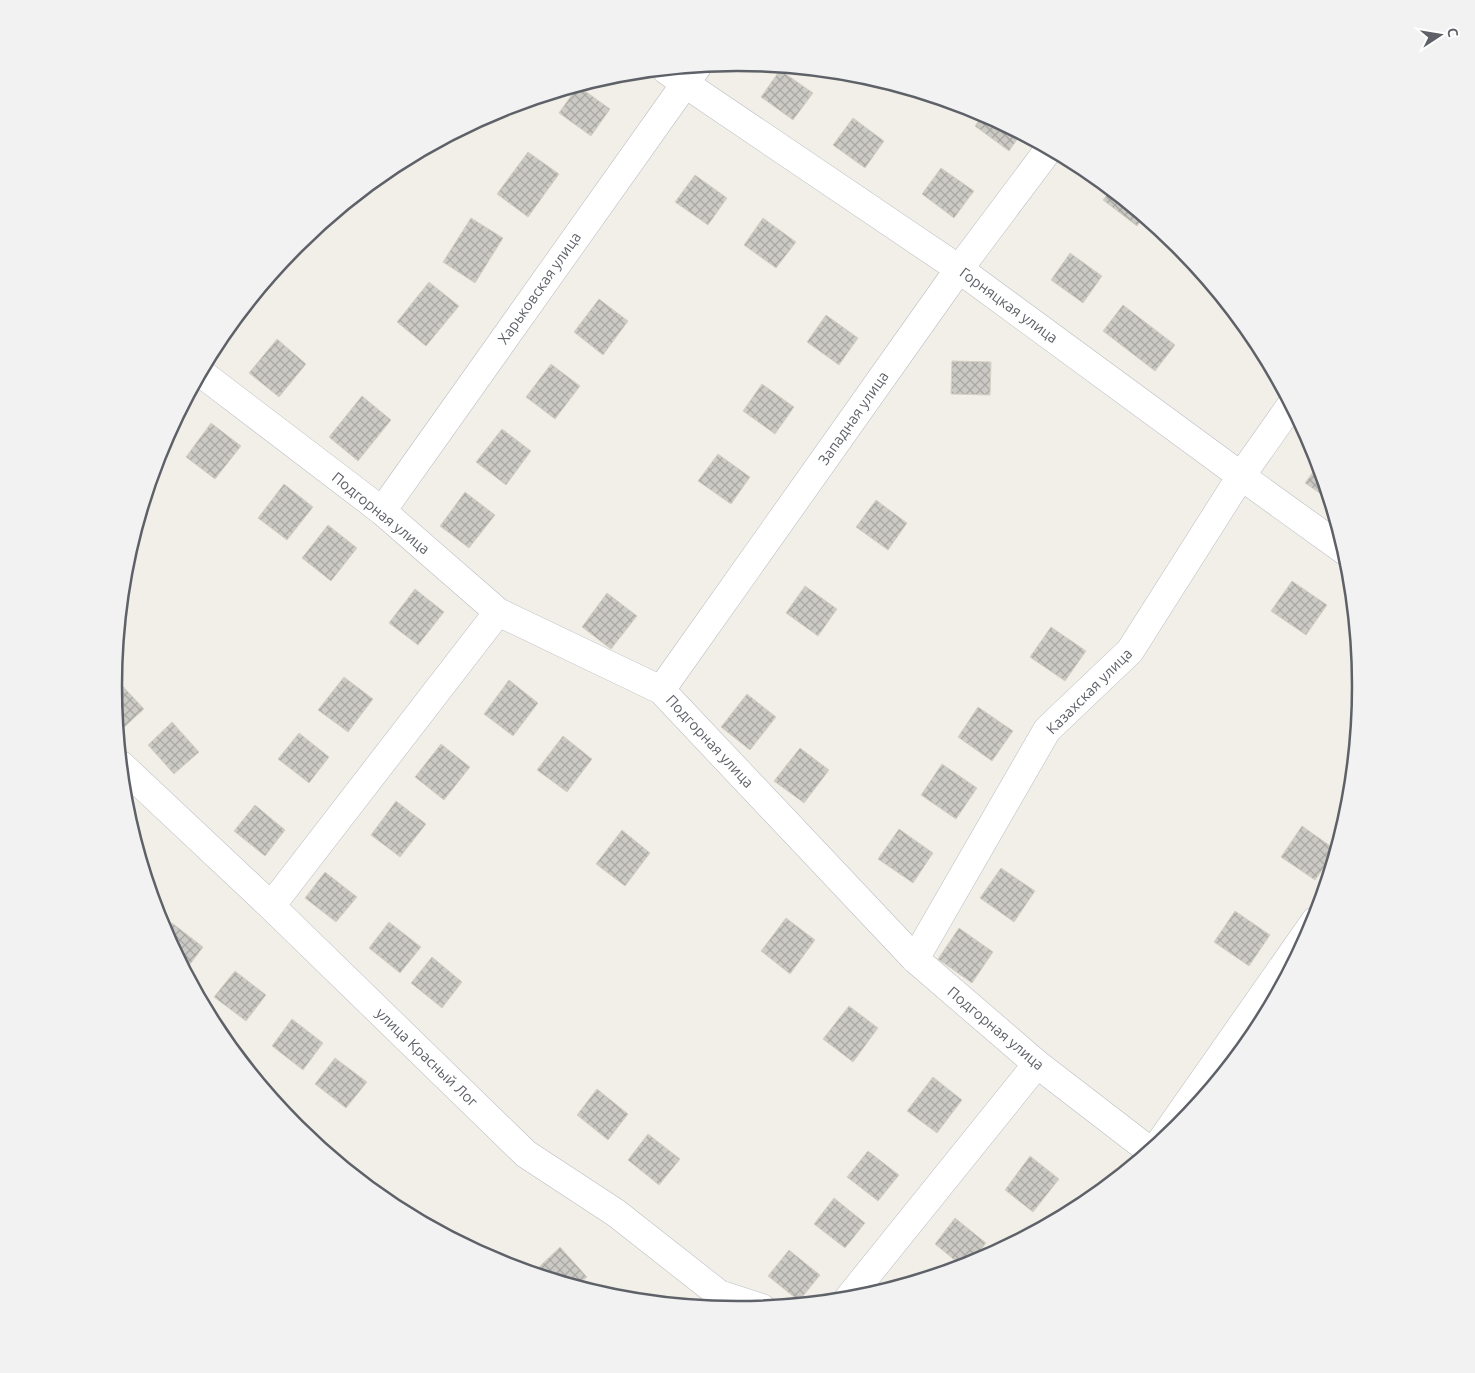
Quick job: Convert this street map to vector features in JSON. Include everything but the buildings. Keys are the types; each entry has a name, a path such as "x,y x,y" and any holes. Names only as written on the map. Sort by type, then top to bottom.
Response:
{"street":[{"name":"Горняцкая улица","path":"684,74 959,269 1336,543"},
{"name":"Харьковская улица","path":"382,511 681,75"},
{"name":"Западная улица","path":"661,690 959,269 1045,154"},
{"name":"Подгорная улица","path":"206,377 382,511 498,612 661,690 914,958 1037,1064 1145,1147"},
{"name":"Казахская улица","path":"914,958 1047,730 1130,651 1241,476 1287,411"},
{"path":"271,906 498,612"},
{"name":"улица Красный Лог","path":"129,772 271,906 526,1154 616,1213 719,1294 743,1302"},
{"path":"1179,1115 1290,957"},
{"path":"855,1291 1037,1064"}]}
